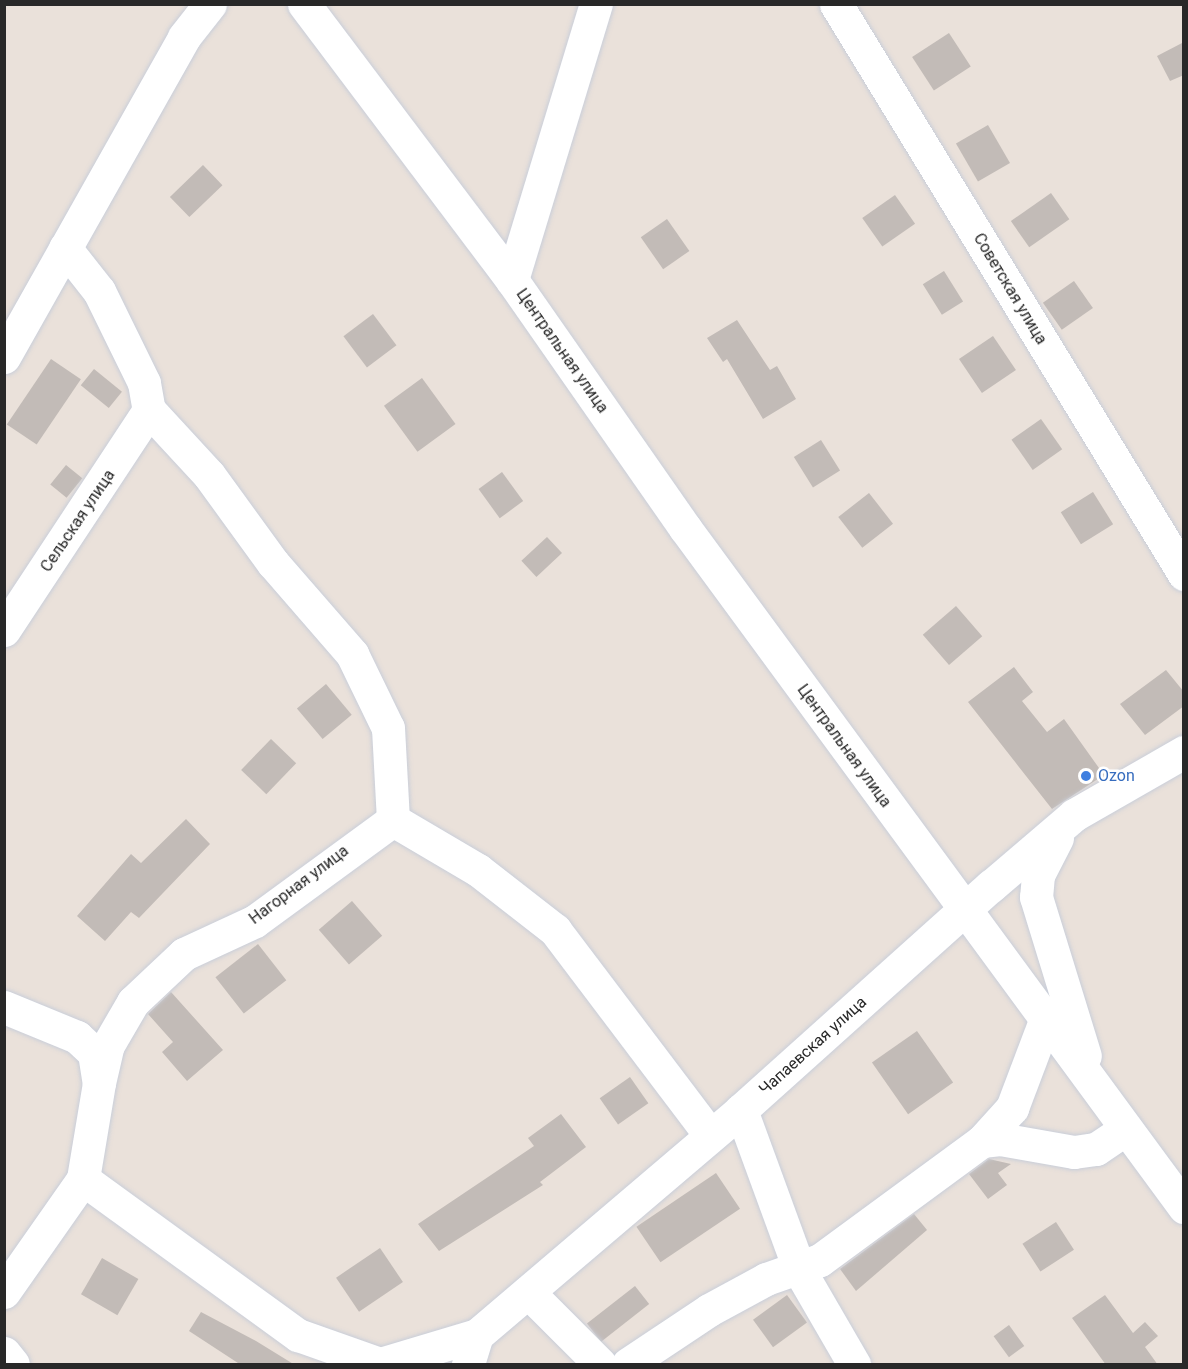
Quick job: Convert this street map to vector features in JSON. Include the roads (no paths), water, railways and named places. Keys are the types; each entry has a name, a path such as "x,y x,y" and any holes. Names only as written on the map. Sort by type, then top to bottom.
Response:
{"street":[{"path":"4,357 184,37 210,4"},
{"name":"Центральная улица","path":"304,4 513,280 963,910 1090,1075 1126,1130 1184,1207"},
{"name":"Центральная улица","path":"513,280 596,4"},
{"name":"Советская улица","path":"836,4 1184,574"},
{"path":"65,248 99,291 144,383 149,410 209,475 273,563 352,654 387,728 393,820 478,870 555,930 710,1135"},
{"name":"Сельская улица","path":"4,630 149,410"},
{"name":"Чапаевская улица","path":"472,1350 528,1292 741,1110 963,910 1074,815 1184,752"},
{"path":"1074,815 1049,849 1036,897 1090,1075"},
{"name":"Нагорная улица","path":"83,1179 99,1083 108,1045 133,1002 184,954 255,921 393,820"},
{"path":"4,1007 77,1037 94,1053 99,1083"},
{"path":"628,1365 709,1310 766,1279 800,1271 982,1141 1012,1108 1046,1018"},
{"path":"741,1110 800,1271 854,1365"},
{"path":"982,1141 1000,1139 1074,1152 1096,1149 1126,1130"},
{"path":"4,1292 83,1179 298,1335 380,1364 472,1350"},
{"path":"528,1292 600,1365"},
{"path":"4,1353 13,1365"}],"place":[{"name":"Ozon","path":"1086,776"}]}
